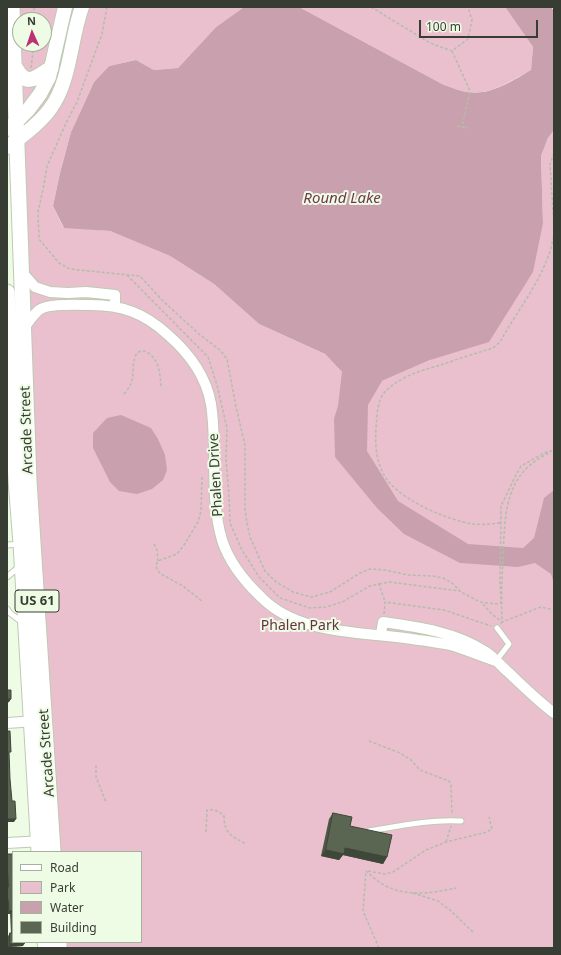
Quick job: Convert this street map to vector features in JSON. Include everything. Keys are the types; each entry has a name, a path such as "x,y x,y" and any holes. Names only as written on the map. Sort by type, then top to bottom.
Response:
{"main road":[{"name":"Arcade Street","path":"12,7 13,63 11,135 20,271 13,330"},
{"path":"13,63 19,74 23,78 29,80 36,78 51,68"},
{"name":"Arcade Street","path":"7,292 13,330 17,481 38,721 46,846"},
{"name":"Arcade Street","path":"17,481 14,545 22,564 26,626 38,721"}],"street":[{"path":"11,135 40,94 49,77 65,7"},
{"path":"11,135 34,127 51,108 60,92 82,7"},
{"path":"20,271 36,287 50,292 86,292 115,295 115,306"},
{"path":"61,293 61,305"},
{"path":"77,293 77,304"},
{"name":"Phalen Drive","path":"13,330 40,309 77,304 115,306 132,311 157,324 190,357 202,378 211,403 214,440 216,514 223,542 233,563 246,582 263,599 282,613 301,622 320,628 381,634 450,645 496,661"},
{"path":"381,634 383,622"},
{"name":"Phalen Drive","path":"383,622 444,633 463,639 487,652 539,702 554,713"},
{"path":"7,723 38,721"},
{"path":"7,843 46,846"}],"lane":[{"path":"7,577 22,564"},
{"path":"7,610 26,626"},
{"path":"496,661 510,644 498,628"},
{"path":"369,831 401,825 452,820 461,821"}],"path":[{"path":"108,7 102,34 77,102 47,166 38,212 39,239 59,263 70,269 140,276 162,300 193,329 221,351 227,359 245,445 245,510 247,524 250,537 265,570 276,582 293,592 312,597 330,592 360,573 370,569 385,570 408,575 433,576 443,578 452,583 461,592 482,603 502,622"},
{"path":"371,7 430,43 452,51 470,91 462,127 468,128 462,127 456,126"},
{"path":"452,51 468,40 472,20 468,7"},
{"path":"29,80 33,52"},
{"path":"554,153 550,164 554,228"},
{"path":"500,523 479,524 458,520 427,507 394,488 385,476 376,455 376,430 380,399 385,392 404,378 422,370 493,348 500,342 538,279 552,247 554,234"},
{"path":"127,275 208,357 217,385 227,428 226,460 230,523 242,550 259,577 280,598 310,608 326,607 342,602 370,586 389,582 461,592"},
{"path":"124,394 132,379 134,360 139,351 150,353 154,359 159,368 162,387"},
{"path":"502,622 500,531 501,506 521,466 544,453 554,451"},
{"path":"501,581 507,505 512,488 526,468 544,453"},
{"path":"158,561 177,554 198,522 201,511 202,477"},
{"path":"154,544 157,550 157,570 161,574 183,586 203,602"},
{"path":"379,584 385,602 383,622"},
{"path":"385,602 444,610 498,628 502,622 541,607 554,610"},
{"path":"482,603 501,603"},
{"path":"369,741 411,760 420,770 449,781 451,785 452,824 446,842"},
{"path":"96,765 96,777 106,802"},
{"path":"206,832 207,810 212,809 220,812 224,816 224,824 230,835 246,844"},
{"path":"366,871 385,874 394,872 426,850 446,842 487,832 492,829 489,817"},
{"path":"366,871 384,886 438,901 450,910 473,932"},
{"path":"366,871 363,911 379,948"},
{"path":"411,893 440,891 456,888"}],"green space":[{"name":"Phalen Park","path":"20,7 244,7 216,27 178,68 154,70 136,60 109,66 94,82 71,132 53,206 63,227 110,231 170,256 214,284 259,324 325,354 342,372 382,381 430,360 543,223 541,156 548,138 554,130 554,948 64,948 64,943 142,943 142,851 58,851 36,486 21,52 52,52 52,12 20,12"},
{"path":"299,7 505,7 533,47 531,70 500,86 484,92 476,93 461,91 444,85"}],"water":[{"name":"Round Lake","path":"244,7 299,7 444,85 476,93 500,87 531,70 533,47 505,7 551,7 554,11 554,130 548,138 541,156 543,223 533,272 489,342 430,360 382,381 368,405 367,451 398,501 468,544 523,548 534,538 544,498 554,490 554,584 551,574 535,563 518,567 460,563 404,534 377,508 335,457 334,419 338,406 342,372 325,354 259,324 214,284 170,256 110,231 64,228 53,206 71,132 94,82 109,66 136,60 154,70 178,68 216,27"},
{"path":"121,415 151,428 165,455 167,470 163,480 152,489 137,494 119,491 110,482 93,448 93,433 107,418"}],"building":[{"path":"7,690 11,690 11,699 7,699"},
{"path":"7,731 10,731 10,779 12,801 15,801 16,819 7,819"},
{"path":"333,813 352,817 350,826 392,835 387,857 345,848 344,854 326,850"},
{"path":"7,854 12,854 12,911 9,911 7,899"},
{"path":"10,933 12,933 12,943 25,943 10,944"}]}
